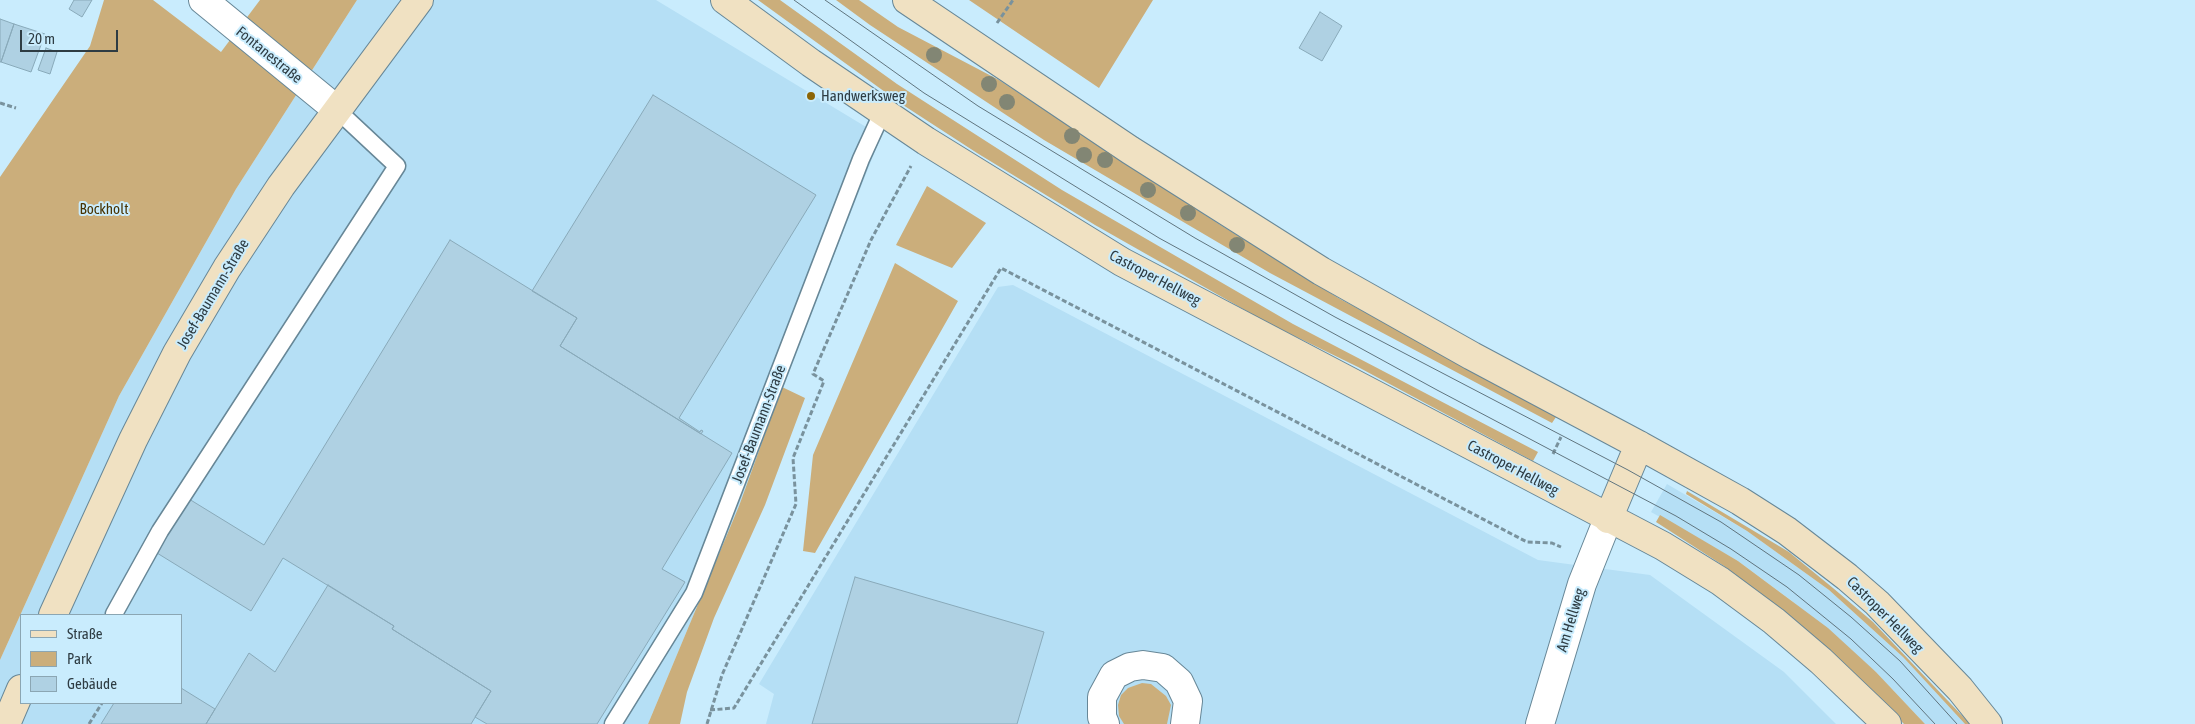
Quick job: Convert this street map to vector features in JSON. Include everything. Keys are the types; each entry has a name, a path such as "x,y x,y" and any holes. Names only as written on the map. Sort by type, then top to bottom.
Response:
{"main road":[{"name":"Josef-Baumann-Straße","path":"53,614 129,448 178,353 227,268 336,109 418,0"},
{"name":"Castroper Hellweg","path":"725,0 811,63 926,142 1122,262 1664,546 1720,581 1774,621 1821,660 1887,724"},
{"name":"Castroper Hellweg","path":"907,0 1114,140 1274,242 1472,356 1575,410 1740,501 1787,531 1847,577 1877,603 1960,689 1988,724"},
{"path":"1608,518 1639,445"},
{"path":"6,724 20,691"}],"street":[{"name":"Fontanestraße","path":"202,0 336,109"},
{"name":"Am Hellweg","path":"1540,724 1582,584 1608,518"},
{"path":"1105,724 1102,717 1102,697 1114,675 1130,667 1143,665 1163,668 1179,682 1188,701 1185,724"}],"lane":[{"path":"114,614 160,531 397,166 336,109"},
{"name":"Josef-Baumann-Straße","path":"613,724 694,593 847,196 882,111"}],"path":[{"path":"0,103 16,108"},
{"path":"707,724 722,675 796,504 793,458 824,381 813,374 871,240 926,142"},
{"path":"710,710 734,708 1001,268 1527,542 1552,543 1561,547"},
{"path":"1538,481 1575,410"},
{"path":"89,724 101,704"}],"shaded area":[{"path":"357,0 656,0 881,136 782,387 739,506 648,724 0,724 0,660 20,616 20,704 182,704 182,614 21,614 119,396 236,189"},
{"path":"1013,285 1538,560 1650,575 1784,672 1836,724 766,724 774,694 759,684 998,287"},
{"path":"1667,484 1747,531 1829,590 1903,657 1965,724 1925,724 1876,672 1792,601 1738,561 1651,512"}],"green space":[{"name":"Bockholt","path":"104,0 153,0 221,52 260,0 357,0 236,189 119,396 0,660 0,177 90,46"},
{"path":"758,0 780,0 897,84 1062,190 1293,324 1538,452 1533,461 1358,367 1266,322 1095,225 903,105"},
{"path":"836,0 859,0 898,27 999,80 1219,224 1340,299 1558,414 1552,423 1270,273 1044,140 870,25"},
{"path":"969,0 1153,0 1099,88"},
{"path":"927,186 986,223 952,268 896,245"},
{"path":"895,263 958,301 815,553 803,551 813,455"},
{"path":"782,387 805,398 765,505 714,618 687,692 680,724 648,724 739,506"},
{"path":"1687,491 1789,552 1833,588 1873,622 1970,724 1965,724 1903,657 1829,590 1747,531 1686,494"},
{"path":"1660,515 1738,561 1828,628 1876,672 1925,724 1904,724 1842,662 1788,615 1724,566 1656,522"},
{"path":"1142,683 1151,684 1166,696 1171,705 1167,724 1124,724 1119,716 1118,705 1121,695 1128,688"}],"building":[{"path":"74,0 92,0 82,17 69,9"},
{"path":"1320,12 1342,26 1322,61 1299,48"},
{"path":"0,19 14,24 1,62 0,62"},
{"path":"14,24 45,34 31,72 1,62"},
{"path":"46,48 57,52 50,74 38,70"},
{"path":"653,95 816,195 679,418 700,432 701,430 703,431 701,434 560,346 577,318 532,291"},
{"path":"450,240 577,318 560,346 732,453 662,569 685,582 597,724 487,724 475,717 491,691 392,629 394,626 283,558 251,611 157,553 189,499 264,545"},
{"path":"855,577 1044,632 1017,724 812,724"},
{"path":"328,585 394,626 392,629 491,691 471,724 206,724 249,653 275,672"},
{"path":"182,689 215,709 206,724 101,724 113,704 182,704"}],"tram line":[{"path":"794,0 924,93 1159,238 1437,390 1676,516 1731,549 1787,587 1851,639 1893,679 1935,724"},
{"path":"825,0 978,106 1195,238 1335,317 1628,470 1721,522 1799,575 1851,617 1900,661 1957,724"}],"place":[{"name":"Handwerksweg","path":"811,96"}]}
